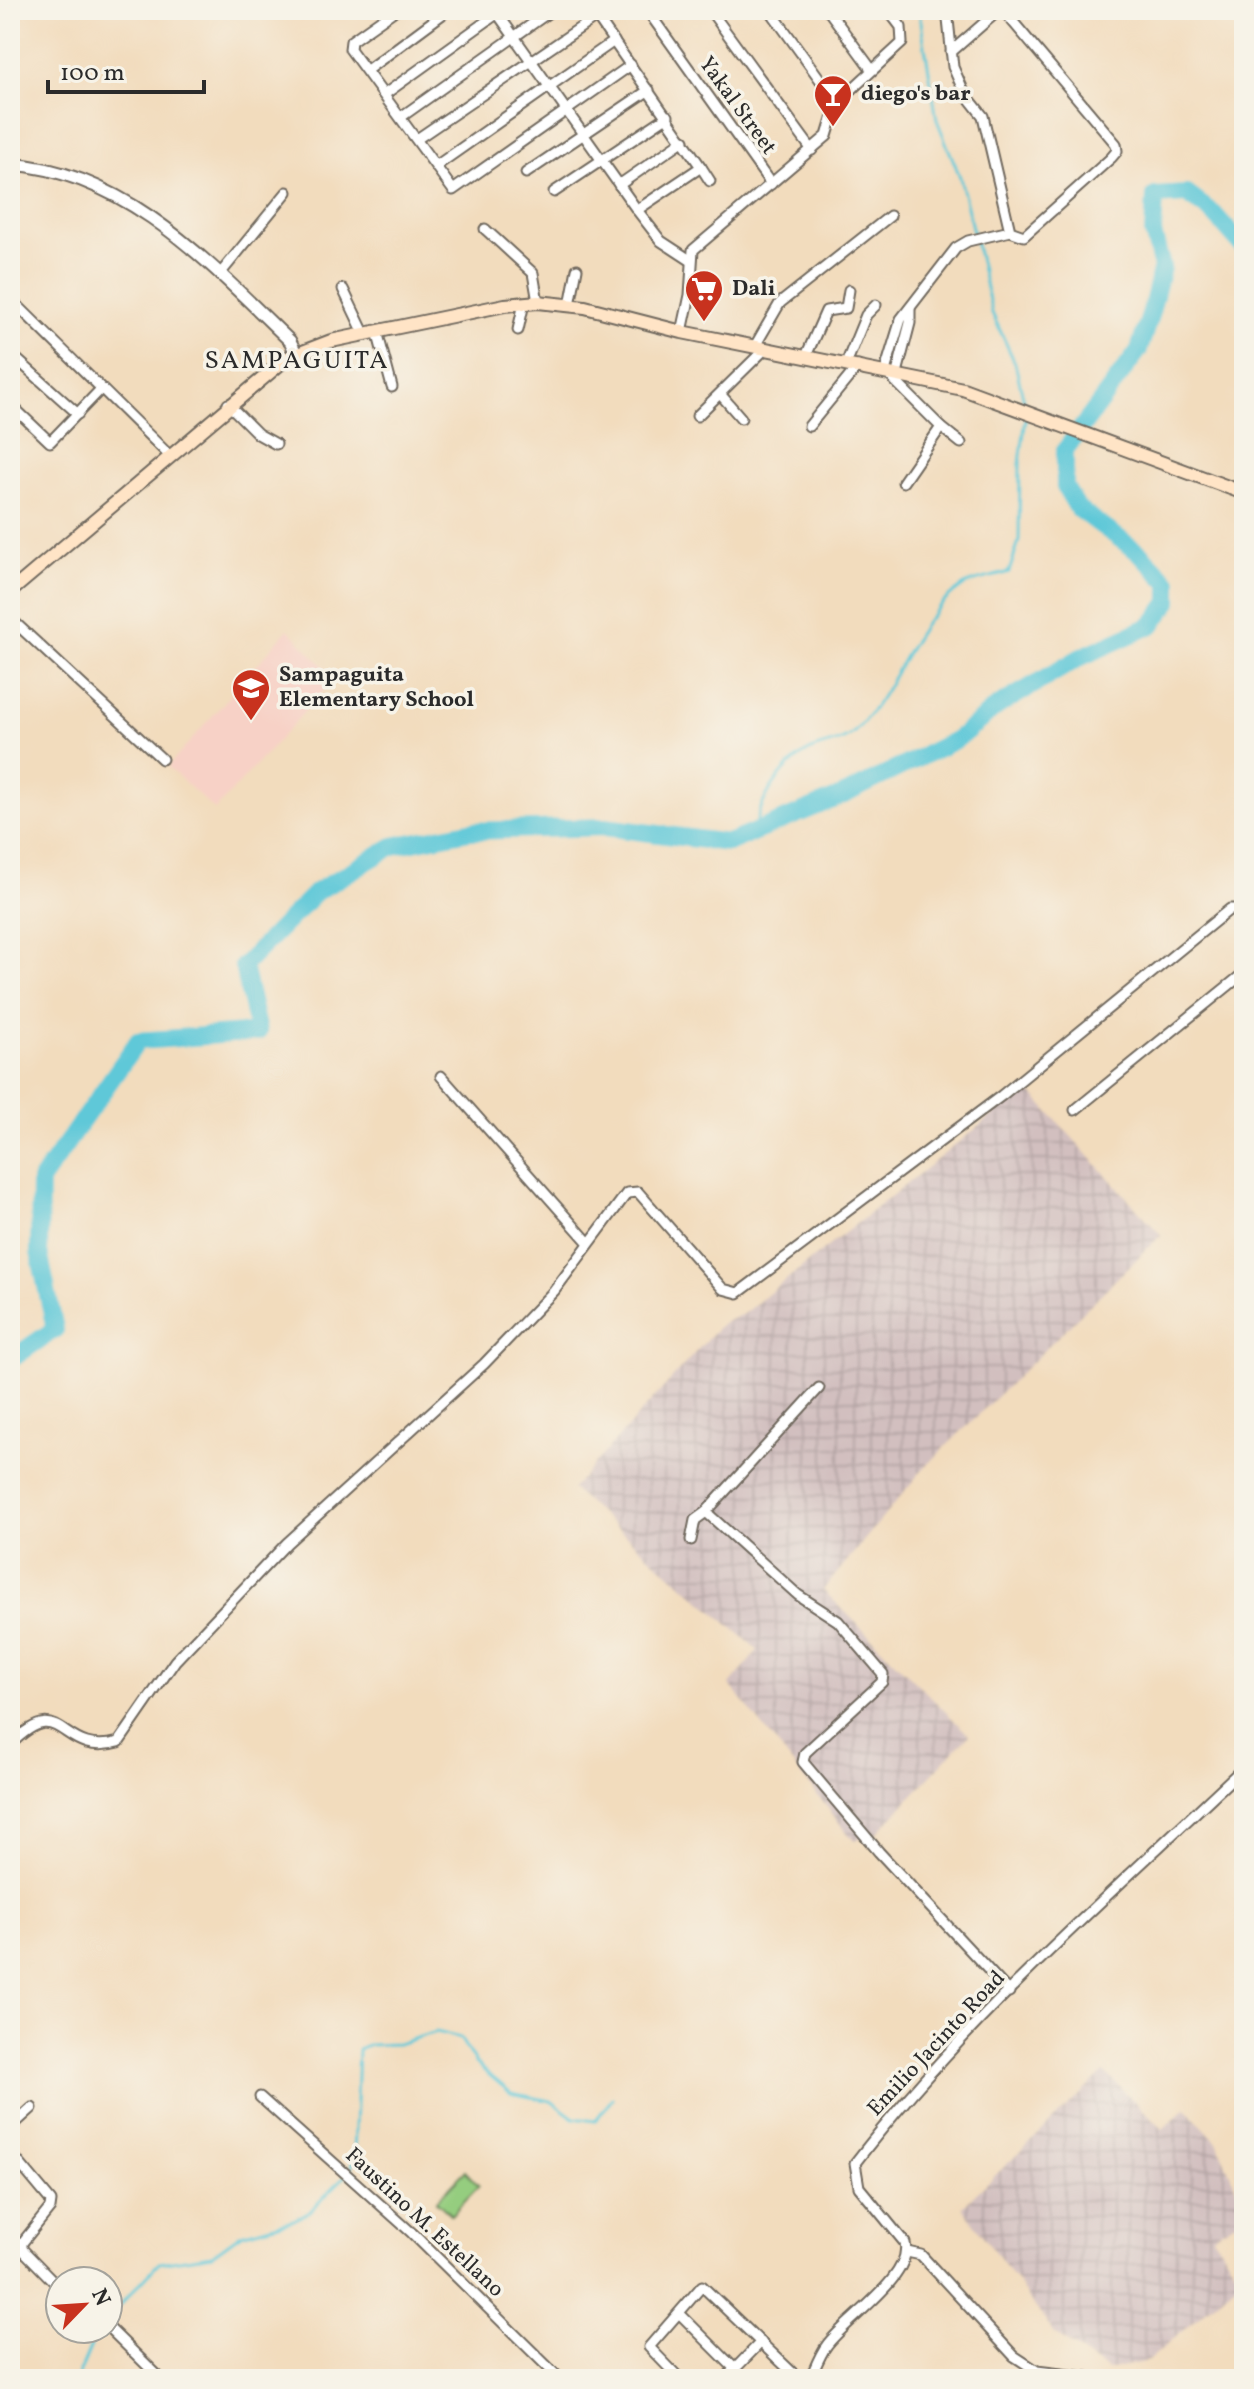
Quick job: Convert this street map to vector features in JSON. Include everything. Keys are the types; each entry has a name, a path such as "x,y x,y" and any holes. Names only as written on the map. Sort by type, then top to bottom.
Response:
{"main road":[{"path":"10,592 267,371 296,353 371,332 531,302 570,305 682,332 963,389 1244,493"}],"street":[{"path":"395,10 350,45 456,191 631,65"},
{"path":"367,70 448,10"},
{"path":"401,117 552,10"},
{"name":"Yakal Street","path":"647,10 771,184"},
{"path":"710,10 812,150"},
{"path":"770,10 837,103"},
{"path":"828,10 872,70"},
{"path":"682,332 690,295 690,260 699,242 827,136 837,103 902,43 901,27 888,10"},
{"path":"947,10 951,52 958,81 983,116 1010,231"},
{"path":"951,52 1001,10 1110,134 1117,151 1024,236 1010,231 970,241 956,248 901,319 891,372 941,427 961,443"},
{"path":"385,94 498,11 637,210 661,241 690,260"},
{"path":"417,139 532,62 594,13 710,181"},
{"path":"436,166 614,41"},
{"path":"526,173 649,90"},
{"path":"554,192 600,158 668,116"},
{"path":"619,185 684,140"},
{"path":"10,164 62,171 132,204 220,274 290,341 296,353"},
{"path":"637,210 701,167"},
{"path":"220,274 287,192"},
{"path":"697,416 721,395 760,347 780,303 890,216"},
{"path":"485,229 533,273 531,302 518,330"},
{"path":"570,305 577,269"},
{"path":"343,289 371,332 392,387"},
{"path":"806,356 826,311 846,308 849,290"},
{"path":"10,298 170,456"},
{"path":"809,426 852,365 866,315 876,305"},
{"path":"10,353 78,414"},
{"path":"10,404 50,442 101,389"},
{"path":"721,395 741,418"},
{"path":"228,404 258,434 276,444"},
{"path":"903,482 941,427"},
{"path":"10,618 162,759"},
{"path":"10,1745 31,1724 50,1722 85,1745 100,1747 119,1742 175,1661 287,1543 484,1364 554,1291 627,1193 635,1190 723,1289 738,1293 1001,1096 1230,909 1244,909"},
{"path":"1075,1110 1244,973"},
{"path":"441,1076 589,1243"},
{"path":"691,1540 695,1520 706,1512 819,1388"},
{"path":"706,1512 798,1595 838,1621 883,1674 882,1682 805,1753 803,1762 899,1874 1009,1992"},
{"name":"Emilio Jacinto Road","path":"907,2252 905,2243 859,2187 855,2163 902,2106 1009,1992 1244,1767"},
{"name":"Faustino M. Estellano","path":"260,2097 412,2233 559,2379"},
{"path":"10,2128 32,2108"},
{"path":"10,2152 51,2201 50,2208 22,2243 22,2249 44,2272"},
{"path":"810,2379 826,2346 898,2273 907,2252 921,2255 1014,2356 1037,2371 1101,2379"},
{"path":"680,2379 649,2347 702,2286 799,2379"},
{"path":"679,2313 735,2369"},
{"path":"725,2379 761,2342"},
{"path":"124,2343 161,2379"}],"shaded area":[{"name":"Sampaguita Elementary School","path":"288,629 335,678 215,810 168,767"},
{"path":"1027,1088 1161,1235 922,1470 823,1590 969,1735 877,1833 854,1841 730,1685 758,1650 572,1489 721,1324 743,1314"},
{"path":"1104,2072 1163,2129 1186,2108 1217,2142 1244,2207 1244,2217 1212,2236 1242,2279 1148,2361 1107,2370 1055,2334 962,2207"}],"green space":[{"path":"465,2171 479,2186 451,2215 436,2201"}],"waterway":[{"path":"919,10 937,120 960,177 992,313 1015,363 1026,410"},
{"path":"10,1360 55,1329 39,1252 40,1181 138,1041 258,1032 243,966 316,892 393,846 469,831 605,827 728,843 844,795 957,739 998,706 1081,657 1152,625 1169,602 1169,583 1141,554 1078,509 1065,487 1065,450 1139,350 1162,267 1153,233 1155,196 1187,194 1214,214 1244,248"},
{"path":"755,832 762,806 786,769 809,751 842,740 859,727 873,710 918,634 946,600 963,586 1009,572 1019,541 1020,463 1026,417"},
{"path":"124,2301 159,2263 212,2255 241,2234 294,2220 310,2211 350,2171 354,2155 358,2049 368,2045 397,2044 436,2032 460,2038 475,2063 511,2093 551,2101 574,2118 595,2121 613,2098"},
{"path":"77,2379 91,2345"}],"place":[{"name":"diego's bar","path":"833,128"},
{"name":"Dali","path":"704,323"},
{"name":"Sampaguita Elementary School","path":"251,722"}],"district":[{"name":"SAMPAGUITA","path":"297,361"}]}
